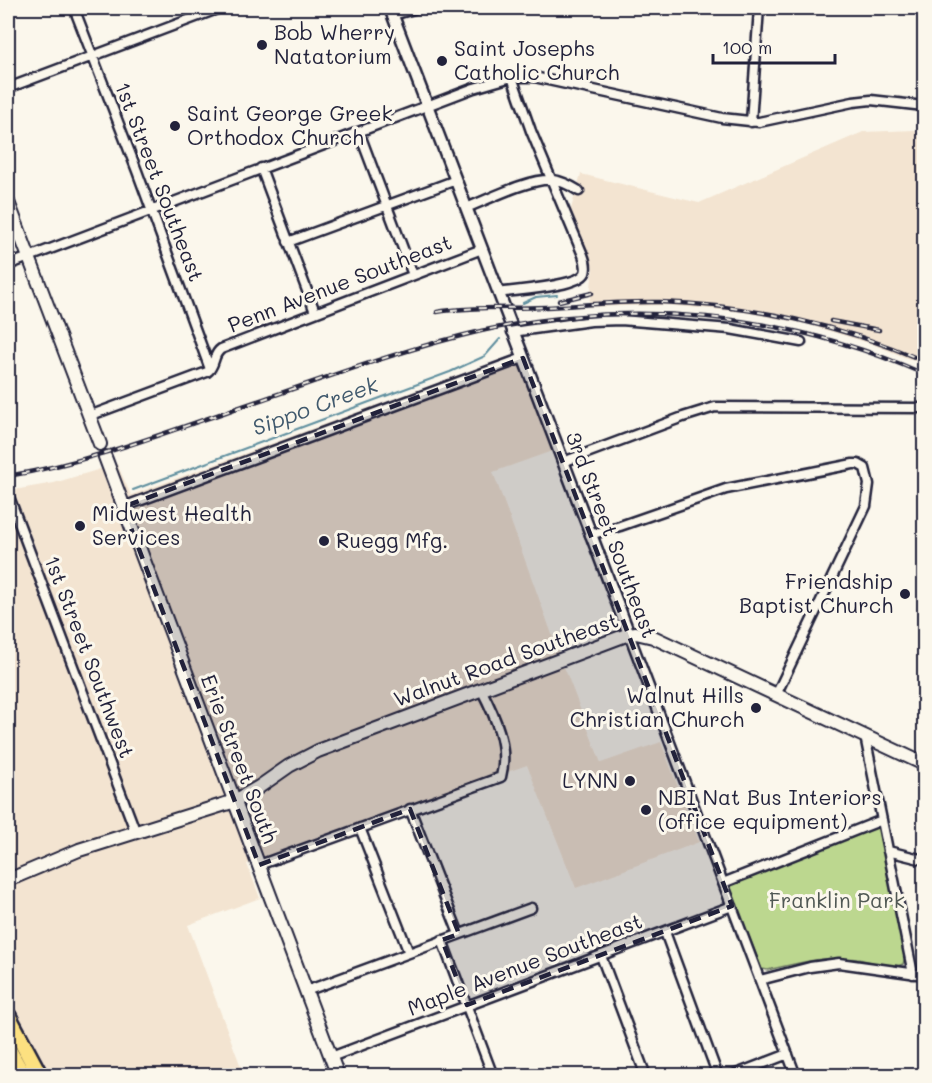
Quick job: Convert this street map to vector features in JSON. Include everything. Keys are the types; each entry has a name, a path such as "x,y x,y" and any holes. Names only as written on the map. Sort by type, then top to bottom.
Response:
{"highway":[{"path":"8,1016 40,1076"},
{"path":"8,1049 23,1076"}],"main road":[{"path":"8,202 100,444"},
{"name":"Erie Street South","path":"105,457 338,1076"},
{"name":"Walnut Road Southeast","path":"8,880 79,850 235,801 249,794 299,759 628,634 636,633 653,637 924,764"}],"street":[{"name":"1st Street Southeast","path":"74,8 210,369"},
{"path":"8,88 220,8"},
{"path":"392,11 417,8"},
{"path":"751,122 759,8"},
{"name":"3rd Street Southeast","path":"392,11 796,1076"},
{"path":"498,293 570,283 580,279 585,271 583,255 512,76"},
{"path":"8,265 474,88 512,76 534,76 722,118 751,122 871,100 924,105"},
{"path":"359,132 413,275"},
{"path":"261,168 315,312"},
{"path":"466,208 536,181 551,179 561,181 579,191"},
{"path":"288,242 456,180"},
{"name":"Penn Avenue Southeast","path":"210,369 214,356 221,349 482,249"},
{"path":"513,332 591,321 621,320 730,329 801,342"},
{"path":"123,507 523,358"},
{"path":"89,416 210,369"},
{"path":"563,462 715,407 924,408"},
{"path":"590,535 726,489 853,464 861,465 868,477 869,493 866,506 776,695"},
{"name":"1st Street Southwest","path":"8,494 136,833"},
{"path":"259,865 411,809 498,780 502,776 503,753 499,730 481,689"},
{"path":"864,736 913,974"},
{"path":"411,809 459,934"},
{"path":"723,883 882,820"},
{"path":"360,828 409,953"},
{"path":"888,851 924,860"},
{"name":"Maple Avenue Southeast","path":"331,1057 732,906"},
{"path":"306,991 531,908"},
{"path":"665,932 718,1076"},
{"path":"442,940 493,1076"},
{"path":"600,956 646,1076"},
{"path":"760,980 810,967 839,963 924,975"},
{"path":"731,1076 788,1054"}],"highlighted area":[{"path":"523,358 732,906 467,1005 442,940 459,934 410,809 259,865 123,507"}],"shaded area":[{"path":"915,130 924,144 924,365 872,344 806,324 743,312 665,305 589,307 593,268 570,212 581,174 699,203 863,132"},
{"path":"516,354 552,451 493,472 558,651 601,763 661,742 699,842 576,888 527,765 266,857 247,864 260,898 188,925 244,1075 51,1075 8,1000 8,491 54,483 117,464 131,495"}],"green space":[{"name":"Franklin Park","path":"879,824 905,957 903,964 892,967 863,960 834,958 812,960 768,970 762,969 728,884"}],"waterway":[{"name":"Sippo Creek","path":"523,303 536,297 557,295"},
{"name":"Sippo Creek","path":"133,490 450,372 485,356 500,339"}],"railway":[{"path":"559,301 592,293"},
{"path":"437,312 632,302 728,307 828,327 893,348 924,361"},
{"path":"8,476 70,463 130,445 423,346 481,331 537,321 594,315 650,314 706,317 762,324 817,336 871,353 924,374"},
{"path":"831,321 879,330"}],"place":[{"name":"Bob Wherry Natatorium","path":"262,45"},
{"name":"Saint Josephs Catholic Church","path":"442,61"},
{"name":"Saint George Greek Orthodox Church","path":"175,126"},
{"name":"Midwest Health Services","path":"80,526"},
{"name":"Ruegg Mfg.","path":"324,541"},
{"name":"Friendship Baptist Church","path":"905,594"},
{"name":"Walnut Hills Christian Church","path":"756,708"},
{"name":"LYNN","path":"630,781"},
{"name":"NBI Nat Bus Interiors (office equipment)","path":"646,810"}]}
